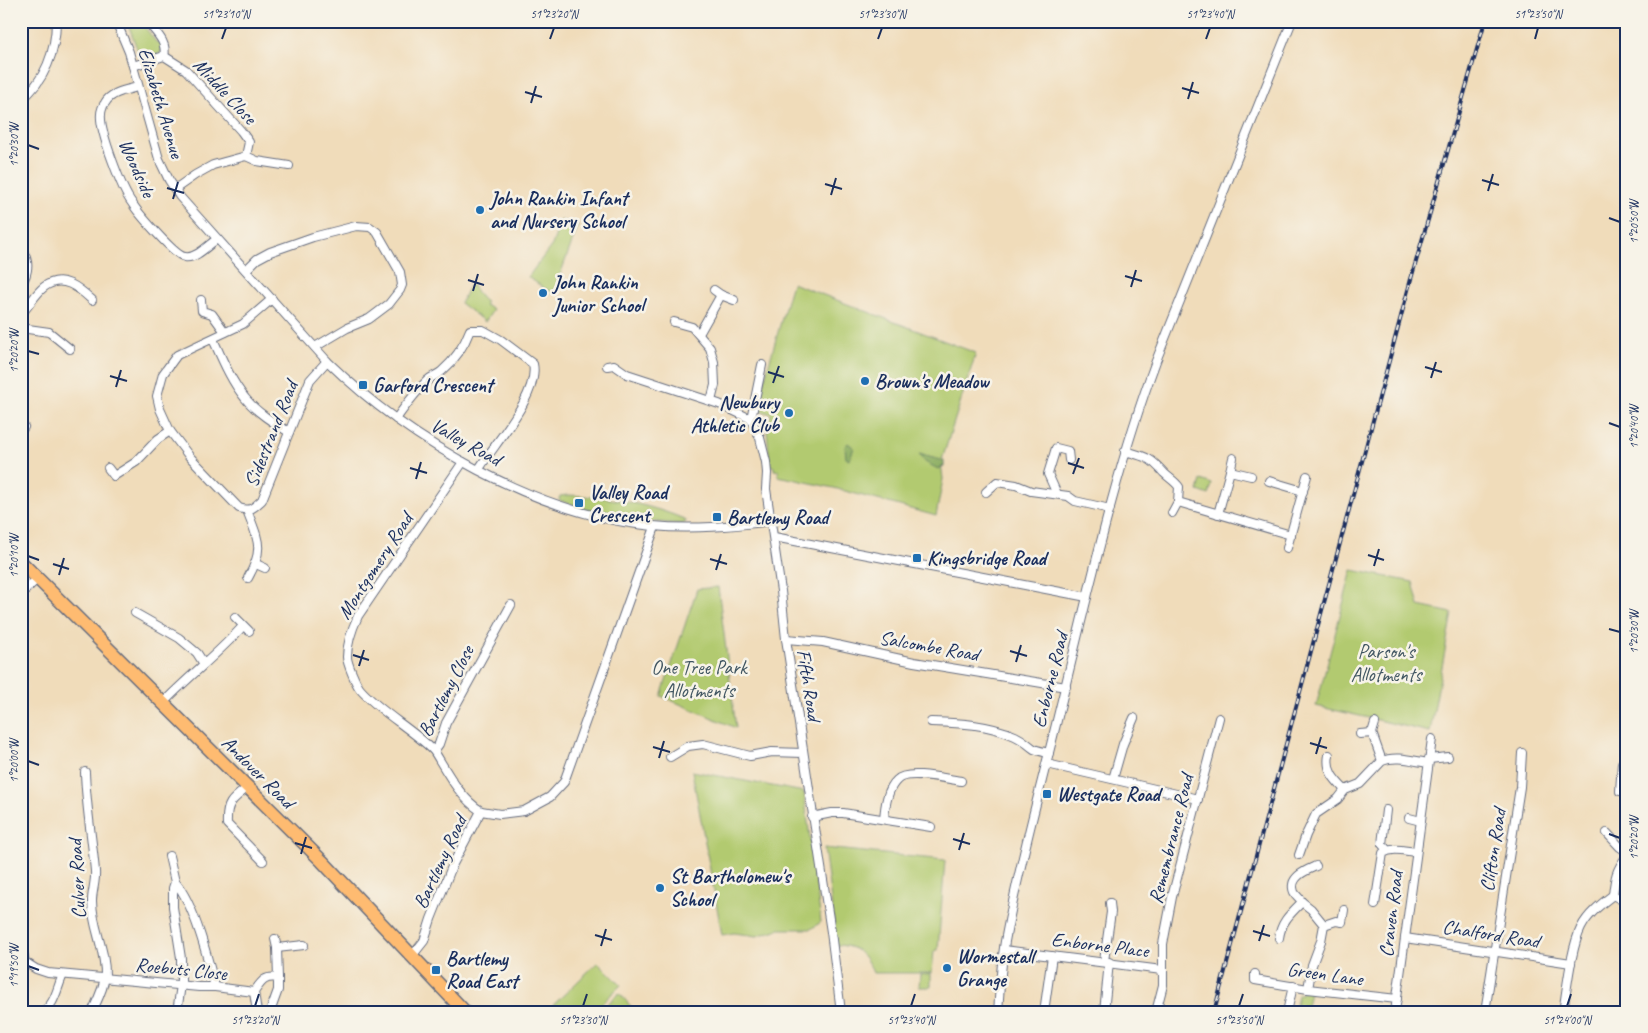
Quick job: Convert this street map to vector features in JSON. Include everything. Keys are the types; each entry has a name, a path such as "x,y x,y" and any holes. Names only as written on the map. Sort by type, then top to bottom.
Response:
{"main road":[{"name":"Andover Road","path":"21,562 322,861 465,1012"}],"street":[{"path":"21,100 42,76 50,61 55,42 56,21"},
{"name":"Elizabeth Avenue","path":"116,21 133,66 159,159 175,190 217,238"},
{"name":"Middle Close","path":"147,21 164,43 166,50 164,56"},
{"name":"Enborne Road","path":"998,1012 1004,950 1016,889 1126,451 1156,361 1292,21"},
{"name":"Middle Close","path":"133,66 164,56"},
{"name":"Middle Close","path":"164,56 186,70 241,131 249,142 246,156"},
{"name":"Woodside","path":"138,87 117,92 105,102 101,114 104,132 118,176 132,204 160,237 178,254 186,258 195,255 217,238"},
{"name":"Middle Close","path":"175,190 195,175 213,165 246,156 257,161 289,166"},
{"path":"246,270 257,259 270,252 313,237 356,226 370,227 377,232 400,272 402,285 400,290 390,304 369,319 347,328 314,347"},
{"name":"Valley Road","path":"217,238 327,361 365,396 418,434 463,462 524,491 566,507 616,521 655,527 707,528 771,521"},
{"path":"21,248 28,263 27,275 21,285"},
{"path":"21,314 44,287 53,282 68,282 78,287 92,300"},
{"path":"714,290 734,300"},
{"path":"700,334 721,295"},
{"name":"Sidestrand Road","path":"272,299 243,324 177,355 163,374 157,396 160,409 170,431 188,456 240,508 246,510 254,508 262,500 310,380 327,361"},
{"path":"201,300 202,310 212,314 225,332"},
{"path":"674,322 692,327 700,334 710,348 714,362 715,385 711,401"},
{"path":"21,328 49,332 70,349"},
{"path":"396,418 410,399 429,379 441,372 455,357 465,343 470,330 483,330 502,340 533,364 532,383 527,397 516,415 479,469"},
{"path":"212,339 246,399 264,416 289,432"},
{"path":"607,366 614,365 627,374 711,401 751,419 762,365"},
{"name":"Fifth Road","path":"751,419 760,438 766,462 766,489 774,537 786,639 831,932 841,1012"},
{"path":"21,424 24,427 21,430"},
{"path":"108,468 114,476 136,462 158,438 170,431"},
{"path":"1057,494 1048,474 1056,448 1068,452 1069,460"},
{"path":"1126,451 1152,460 1179,487 1178,502 1172,513"},
{"path":"1218,514 1233,458"},
{"name":"Montgomery Road","path":"434,751 421,738 358,687 346,658 349,636 358,616 463,462"},
{"path":"1230,471 1251,476"},
{"path":"1287,548 1307,476"},
{"path":"1269,480 1303,491"},
{"path":"986,492 997,482 1016,485 1031,491 1068,496 1075,501 1110,509"},
{"path":"1178,502 1291,535"},
{"path":"246,510 260,546 256,564 248,578"},
{"name":"Bartlemy Road","path":"412,956 424,940 453,864 482,811 500,814 524,812 550,797 564,782 655,527"},
{"path":"774,537 1088,597"},
{"path":"256,564 265,568"},
{"path":"21,594 38,578"},
{"name":"Bartlemy Close","path":"482,811 474,807 464,796 434,751 440,744 446,723 511,605"},
{"path":"136,613 180,638 197,653 204,664"},
{"path":"163,703 184,681 246,629 235,617"},
{"name":"Salcombe Road","path":"786,639 823,642 914,662 1066,687"},
{"path":"1113,779 1123,744 1134,718"},
{"name":"Remembrance Road","path":"1156,1012 1163,985 1163,944 1172,897 1219,718"},
{"path":"931,722 969,723 993,728 1026,741 1032,748 1049,753"},
{"path":"1375,723 1372,733 1382,761"},
{"path":"1360,734 1372,733"},
{"name":"Craven Road","path":"1395,1012 1432,739"},
{"path":"676,743 680,751"},
{"path":"670,757 688,746 703,744 750,756 772,752 803,753"},
{"name":"Clifton Road","path":"1485,1012 1520,788 1522,753"},
{"path":"1329,755 1327,764 1329,770 1345,790"},
{"path":"1299,854 1316,814 1338,799 1345,790 1360,784 1382,761 1399,759 1429,761 1448,757"},
{"path":"1622,763 1620,791 1627,792"},
{"path":"1047,764 1198,799"},
{"name":"Culver Road","path":"85,772 95,873 92,901 94,924 104,964 105,977 100,995 92,1012"},
{"path":"884,819 891,788 898,778 907,775 961,781"},
{"path":"247,788 234,798 226,811 227,824 263,861"},
{"path":"1375,906 1383,853 1381,846 1386,810"},
{"path":"812,817 843,813 931,827"},
{"path":"1409,818 1421,821"},
{"path":"1608,833 1620,848 1627,852"},
{"path":"1381,846 1395,850 1416,852"},
{"path":"169,856 175,882 180,888 196,924 215,987"},
{"path":"1563,1012 1571,963 1580,928 1591,913 1613,894 1614,878 1627,856"},
{"path":"1308,989 1312,965 1321,941 1324,925 1294,892 1293,884 1298,876 1316,866"},
{"path":"175,882 173,888 173,907 181,958 181,985 176,1012"},
{"path":"1613,894 1627,902"},
{"path":"1279,938 1280,929 1284,922 1302,902"},
{"path":"1104,1012 1110,903"},
{"path":"1324,925 1336,921 1342,922 1344,910"},
{"name":"Chalford Road","path":"1405,938 1571,963"},
{"path":"270,1012 278,990 275,939"},
{"name":"Roebuts Close","path":"21,942 25,962 36,969 63,975 105,977 254,992"},
{"path":"277,948 304,945"},
{"name":"Enborne Place","path":"1004,950 1162,970"},
{"path":"1044,1012 1052,956"},
{"name":"Green Lane","path":"1255,974 1256,980 1308,989 1396,999"},
{"path":"41,1012 53,1001 63,975"},
{"name":"Roebuts Close","path":"258,1012 254,992 261,982 269,977 278,978"},
{"path":"1288,1012 1293,986"}],"green space":[{"path":"127,21 140,21 157,43 160,41 162,44 161,53 141,60"},
{"path":"561,220 578,226 553,294 528,277 552,245"},
{"name":"Brown's Meadow","path":"792,283 976,353 941,463 943,479 936,516 834,488 778,476 779,471 774,470 774,467 770,465 766,419 770,419 771,414 756,409"},
{"path":"471,284 486,302 484,304 493,310 485,322 460,303"},
{"path":"848,443 854,448 849,460 846,458 845,446"},
{"path":"919,454 944,461 944,466 938,469 925,462"},
{"path":"1201,480 1212,484 1209,495 1198,491"},
{"path":"560,496 598,497 641,505 670,513 684,519 686,522 683,524 636,519 591,510 560,501"},
{"name":"Parson's Allotments","path":"1352,570 1413,582 1419,606 1452,613 1430,732 1316,706"},
{"name":"One Tree Park Allotments","path":"718,587 736,728 661,696 697,589"},
{"path":"692,771 804,792 821,922 811,929 779,929 757,936 734,933 722,935"},
{"path":"824,848 945,860 938,950 934,951 932,973 873,973 860,952 850,947 837,945"},
{"path":"598,962 621,985 593,1012 551,1012 549,1009"},
{"path":"920,974 931,974 931,987 919,987"},
{"path":"1305,991 1310,992 1307,1006 1296,1004 1298,995"},
{"path":"619,993 636,1012 599,1012"}],"railway":[{"path":"1214,1012 1411,279 1485,21"}],"place":[{"name":"John Rankin Infant and Nursery School","path":"480,210"},
{"name":"John Rankin Junior School","path":"543,293"},
{"name":"Brown's Meadow","path":"865,381"},
{"name":"Garford Crescent","path":"363,385"},
{"name":"Newbury Athletic Club","path":"789,413"},
{"name":"Valley Road Crescent","path":"579,503"},
{"name":"Bartlemy Road","path":"717,517"},
{"name":"Kingsbridge Road","path":"917,558"},
{"name":"Westgate Road","path":"1047,794"},
{"name":"St Bartholomew's School","path":"660,888"},
{"name":"Wormestall Grange","path":"947,968"},
{"name":"Bartlemy Road East","path":"436,970"}]}
